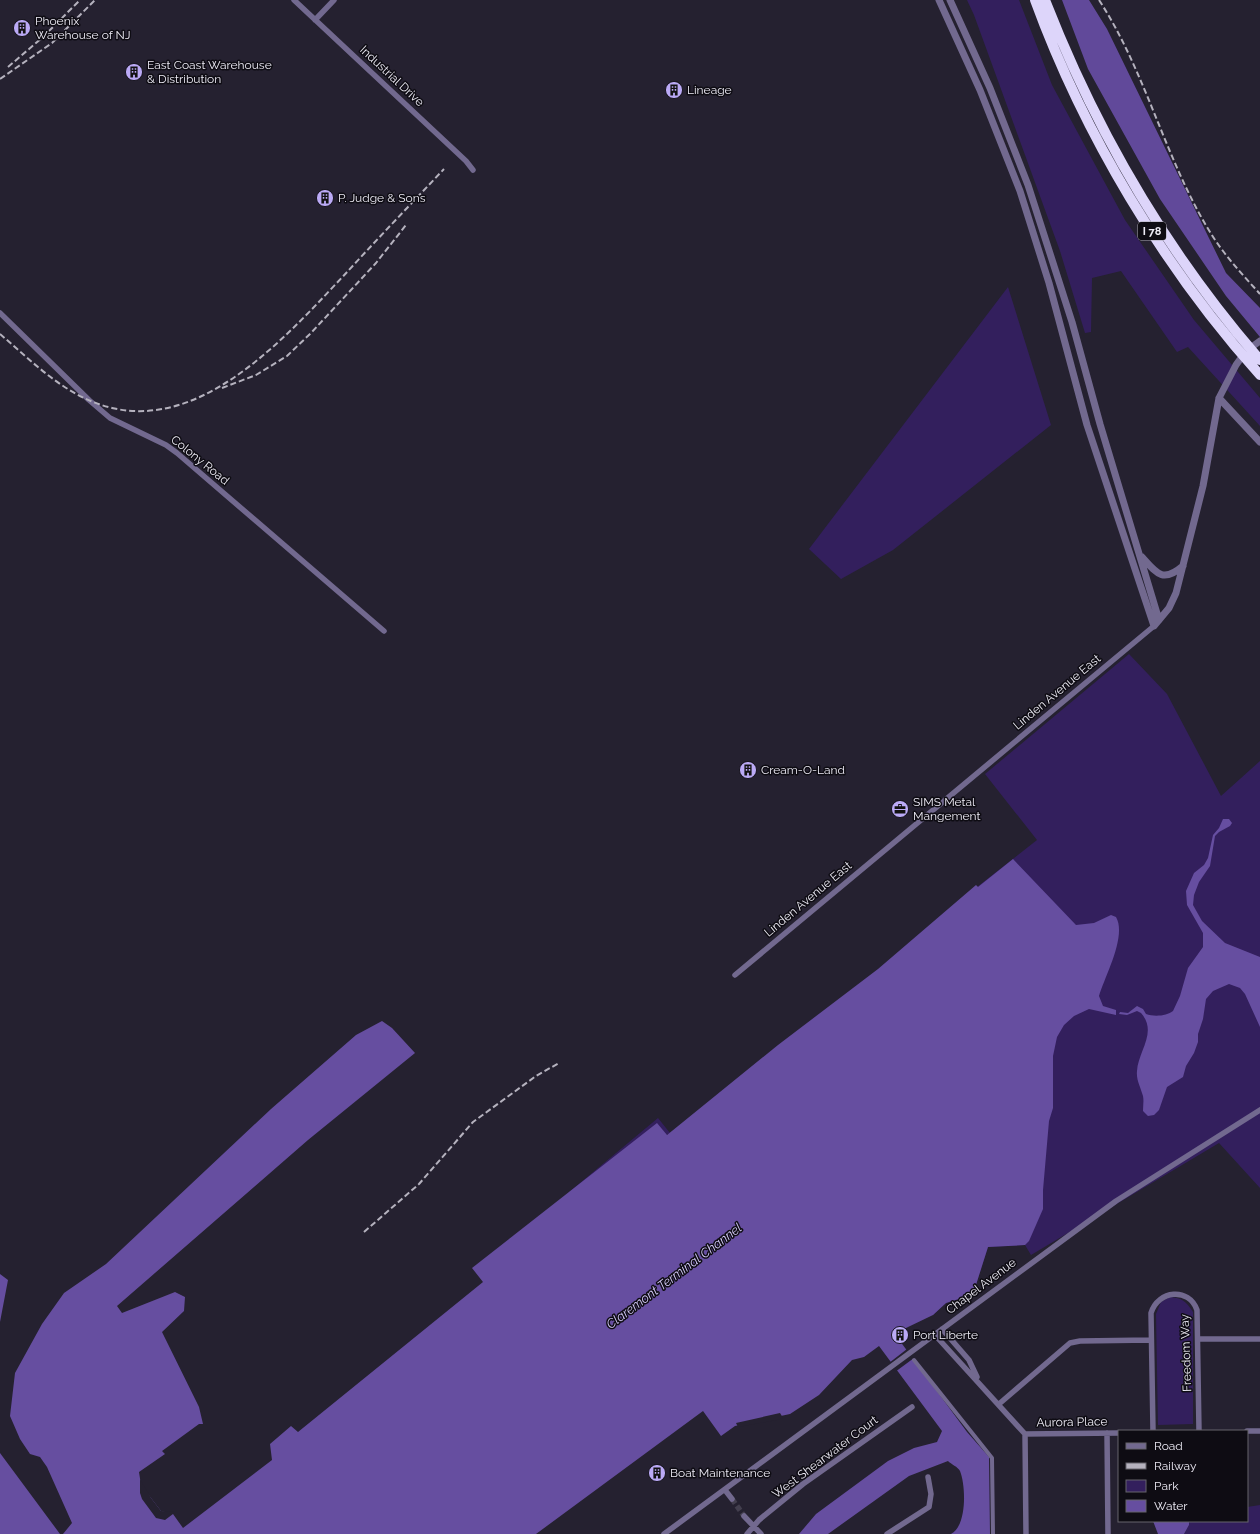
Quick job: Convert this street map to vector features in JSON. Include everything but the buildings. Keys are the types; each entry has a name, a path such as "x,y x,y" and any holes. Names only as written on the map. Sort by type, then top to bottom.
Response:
{"highway":[{"name":"I 78","path":"1035,0 1054,49 1088,110 1149,227 1173,264 1235,338 1258,373"},
{"name":"I 78","path":"1045,0 1088,110"},
{"name":"I 78","path":"1235,338 1260,360"}],"street":[{"name":"Industrial Drive","path":"294,0 466,161 473,170"},
{"path":"315,20 334,0"},
{"path":"939,0 980,90 1020,191 1049,283 1087,425 1156,623"},
{"path":"950,0 990,88 1030,192 1072,322 1102,432 1140,555 1156,623"},
{"name":"Colony Road","path":"0,313 89,400 110,418 166,445 177,453 384,631"},
{"name":"Linden Avenue East","path":"735,975 1156,623 1175,598 1203,486 1219,398 1236,365 1246,351 1260,341"},
{"path":"1219,398 1260,442"},
{"path":"1140,555 1156,572 1162,575 1172,575 1183,566"},
{"name":"Chapel Avenue","path":"664,1534 910,1354 1116,1200 1260,1110"},
{"name":"Freedom Way","path":"1153,1430 1151,1313 1153,1307 1162,1297 1173,1294 1187,1297 1196,1307 1198,1318 1199,1430"},
{"path":"942,1329 969,1360 981,1384"},
{"path":"935,1335 1025,1434 1026,1534"},
{"path":"1198,1340 1260,1339"},
{"path":"999,1404 1070,1343 1080,1341 1151,1340"},
{"path":"914,1360 992,1458 993,1534"},
{"name":"West Shearwater Court","path":"747,1534 753,1526 803,1484 912,1408"},
{"path":"1248,1431 1260,1431"},
{"path":"1107,1433 1108,1534"},
{"name":"Aurora Place","path":"1025,1434 1118,1433"},
{"path":"887,1534 929,1507 931,1494 928,1477"},
{"path":"725,1490 732,1499"},
{"path":"744,1516 761,1534"}],"green space":[{"path":"967,0 1019,0 1052,85 1125,220 1194,320 1260,398 1260,426 1188,347 1177,352 1121,271 1092,278 1091,332 1085,333 1060,251 974,15"},
{"path":"1008,287 1051,425 893,550 841,579 809,549"},
{"path":"1129,654 1167,694 1221,796 1260,761 1260,1188 1219,1143 1031,1255 1025,1245 988,1247 975,1288 965,1297 946,1303 933,1315 977,887 1037,840 985,774"},
{"path":"658,1118 670,1133 568,1193"},
{"path":"1170,1297 1178,1298 1183,1301 1193,1312 1193,1424 1158,1425 1156,1314 1161,1302"},
{"path":"1260,1505 1260,1534 1184,1534 1189,1522 1248,1522 1248,1507"}],"shaded area":[{"path":"1062,0 1089,0 1107,29 1226,273 1260,308 1260,337 1226,296 1160,199 1088,69"}],"water":[{"path":"1223,819 1229,819 1232,823 1215,836 1210,866 1199,882 1194,895 1193,905 1202,921 1225,943 1260,957 1260,1027 1245,994 1240,988 1229,984 1213,991 1206,999 1203,1019 1198,1034 1198,1042 1194,1053 1186,1066 1183,1077 1167,1087 1159,1110 1154,1115 1148,1116 1143,1111 1143,1096 1137,1074 1138,1064 1146,1042 1148,1027 1146,1020 1141,1013 1137,1011 1127,1015 1119,1014 1120,1012 1128,1013 1137,1006 1143,1009 1146,1014 1153,1016 1164,1015 1173,1011 1180,996 1188,968 1203,947 1203,933 1187,905 1186,891 1194,873 1204,865 1208,858 1213,835 1219,828"},
{"name":"Claremont Terminal Channel","path":"1013,859 1076,925 1094,923 1111,915 1116,917 1119,925 1119,935 1114,956 1099,996 1103,1006 1116,1010 1116,1015 1089,1009 1074,1016 1064,1025 1057,1037 1053,1056 1053,1108 1049,1121 1043,1190 1043,1209 1029,1241 1025,1245 988,1247 975,1288 965,1297 946,1303 933,1315 906,1328 897,1337 967,1432 989,1457 990,1534 951,1534 956,1530 960,1523 964,1505 964,1495 960,1471 948,1461 909,1476 828,1534 799,1534 816,1514 888,1461 914,1448 937,1442 942,1431 879,1346 864,1357 852,1360 819,1395 790,1414 735,1426 721,1436 703,1411 536,1534 63,1534 72,1523 47,1467 40,1457 30,1454 20,1439 10,1416 15,1373 42,1324 64,1293 106,1264 271,1109 356,1035 382,1021 392,1028 415,1053 308,1140 117,1306 122,1313 175,1292 185,1297 184,1311 162,1332 199,1407 203,1424 199,1424 162,1451 165,1454 139,1472 141,1485 161,1511 173,1514 183,1528 272,1460 270,1444 291,1426 298,1432 483,1282 472,1268 657,1123 667,1135 778,1045 878,969 976,885 978,887"},
{"path":"0,1274 8,1280 0,1322"},
{"path":"0,1453 60,1534 0,1534"},
{"path":"1153,1522 1189,1522 1184,1534 1158,1534"}],"pier":[{"path":"907,1349 914,1358 895,1372 889,1363"},
{"path":"780,1413 783,1418 777,1420 738,1427 736,1423"},
{"path":"140,1479 151,1498 161,1511 174,1512 173,1514 165,1520 156,1518 142,1499 140,1493"}],"tunnel":[{"path":"732,1499 744,1516"}],"railway":[{"path":"8,67 43,37 80,0"},
{"path":"0,79 52,43 95,0"},
{"path":"1099,0 1130,56 1167,145 1194,204 1221,249 1260,294"},
{"path":"0,334 52,378 80,396 95,403 112,408 147,411 181,404 213,390 244,370 274,346 326,294 444,169"},
{"path":"222,388 256,375 287,356 311,333 376,263 406,225"},
{"path":"364,1232 419,1184 473,1122 536,1076 559,1063"}],"place":[{"name":"Phoenix Warehouse of NJ","path":"22,28"},
{"name":"East Coast Warehouse & Distribution","path":"134,72"},
{"name":"Lineage","path":"674,90"},
{"name":"P. Judge & Sons","path":"325,198"},
{"name":"Cream-O-Land","path":"748,770"},
{"name":"SIMS Metal Mangement","path":"900,809"},
{"name":"Port Liberte","path":"900,1335"},
{"name":"Boat Maintenance","path":"657,1473"}]}
